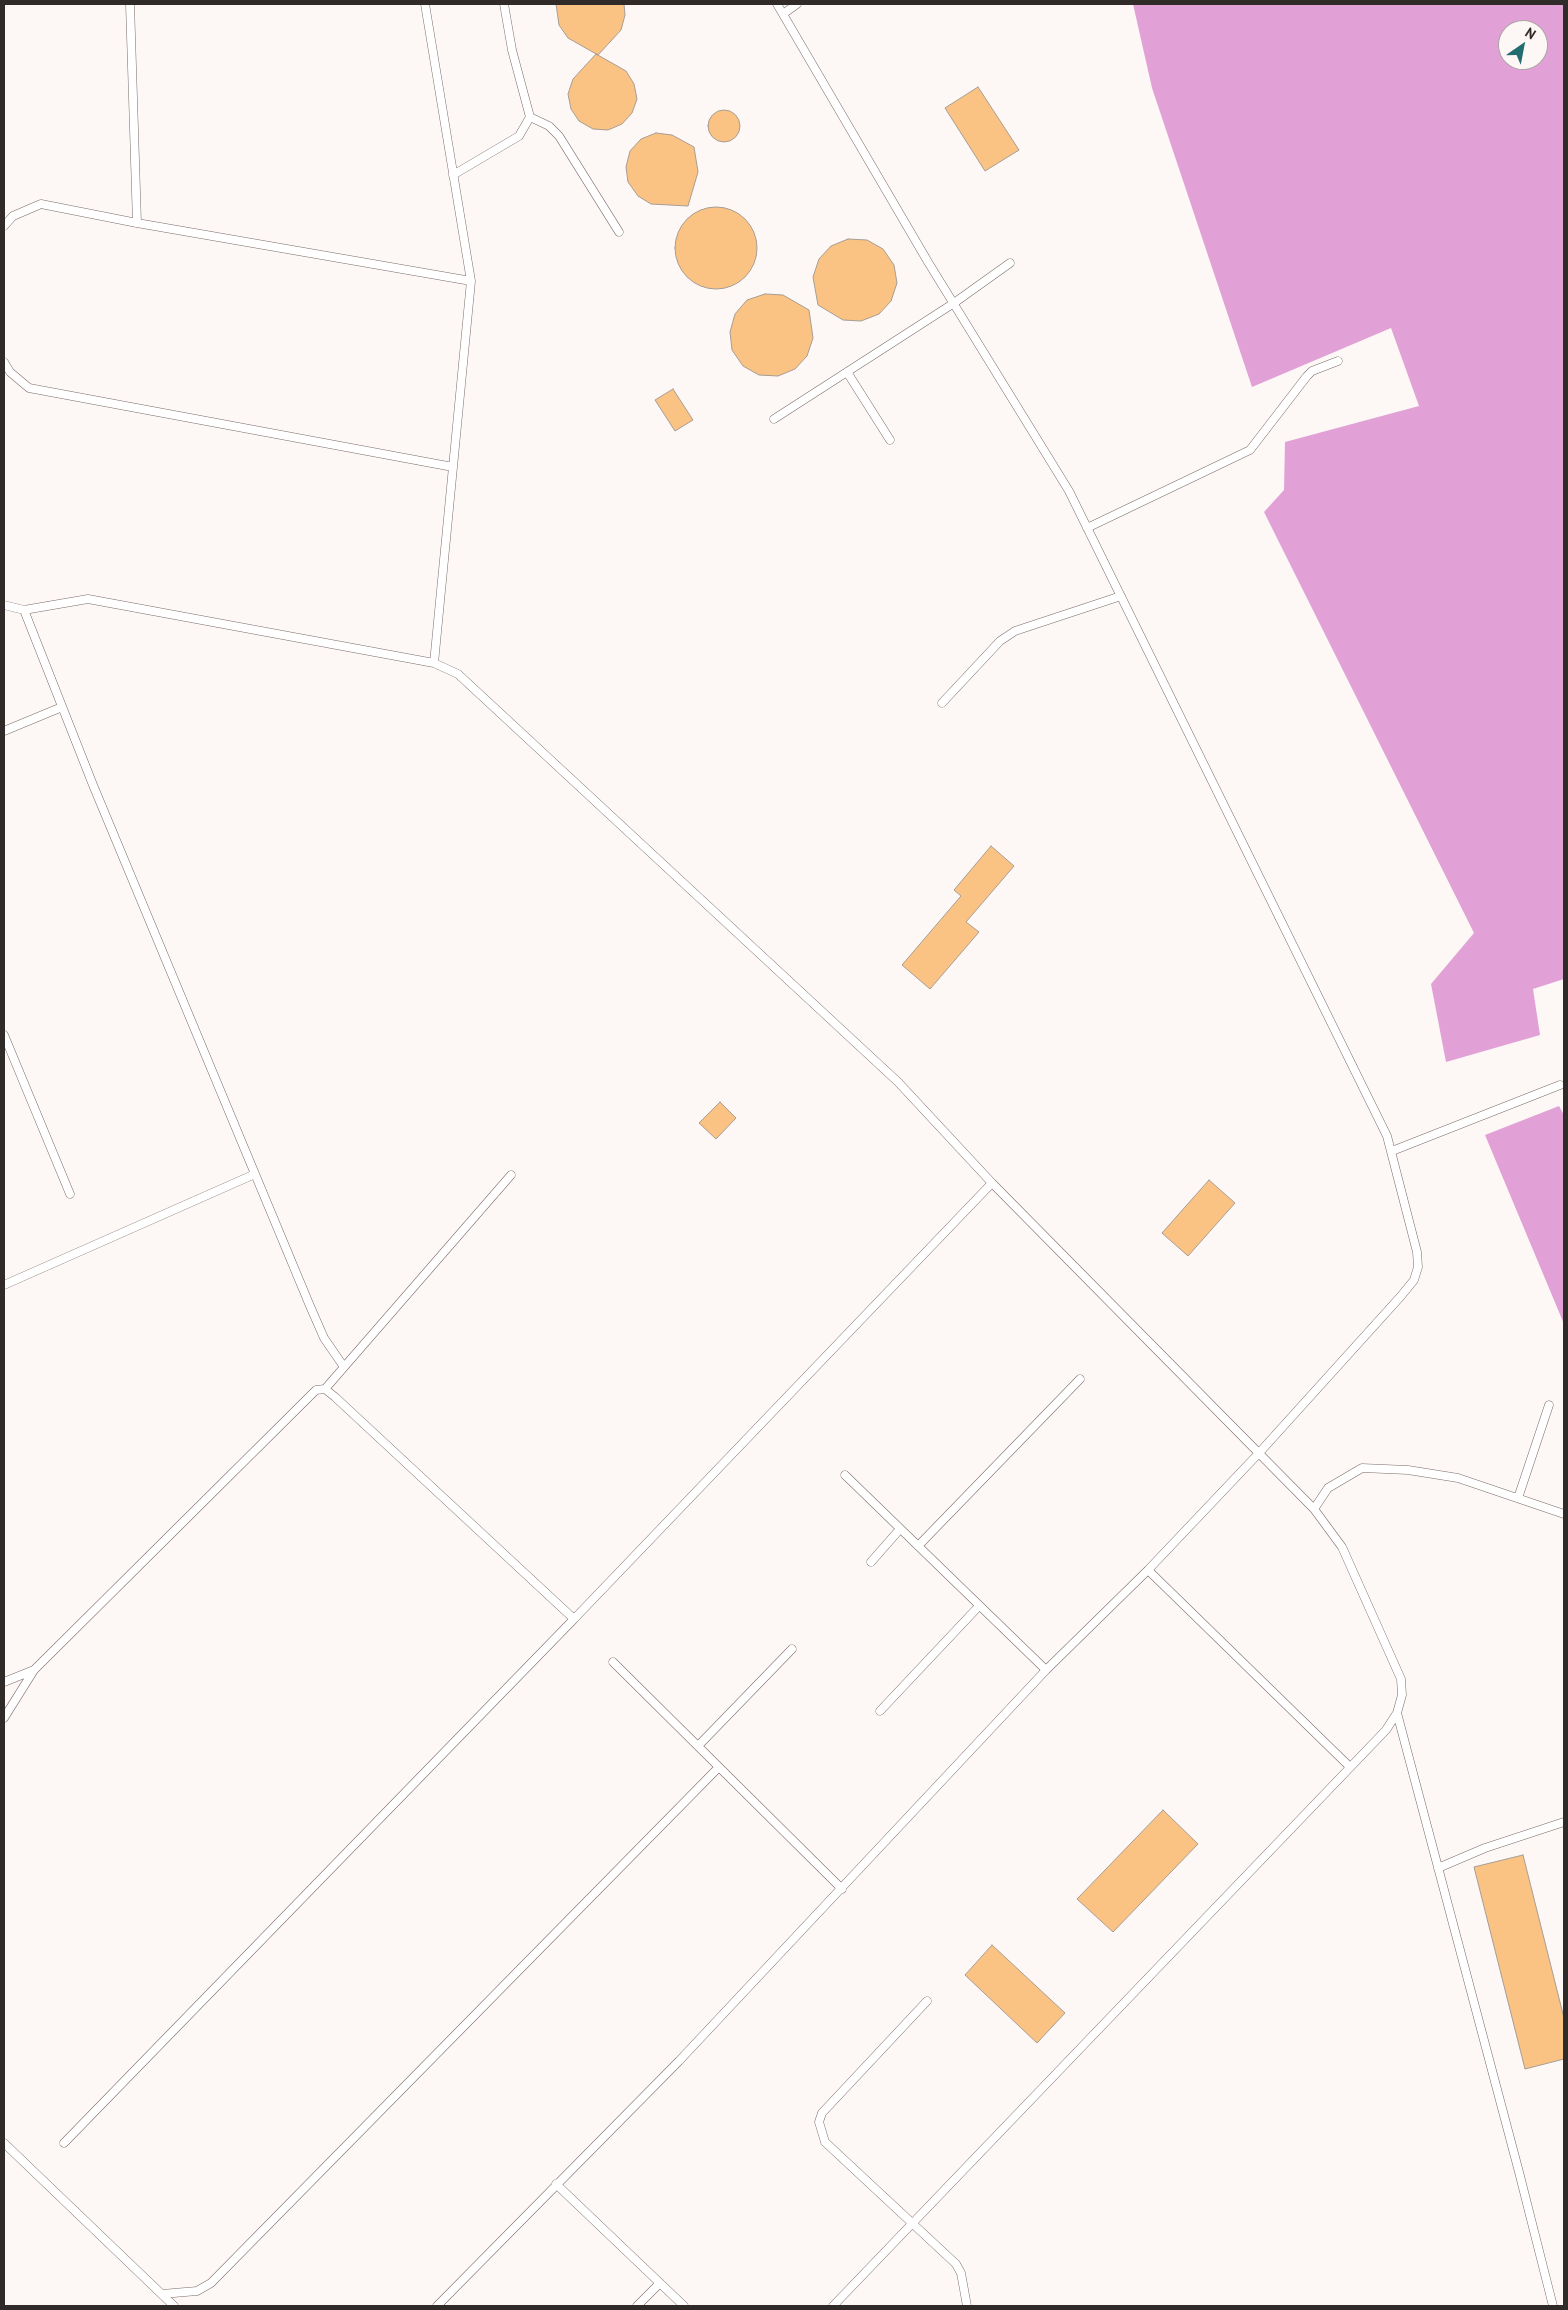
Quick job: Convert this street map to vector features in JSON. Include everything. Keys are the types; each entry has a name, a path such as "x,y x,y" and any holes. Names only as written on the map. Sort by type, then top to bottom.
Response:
{"lane":[{"path":"130,4 137,223"},
{"path":"425,4 471,281 434,663"},
{"path":"454,175 519,136 530,117 512,50 504,4"},
{"path":"437,2306 679,2060 842,1889 1046,1670 1148,1570 1259,1453 1414,1280 1418,1268 1417,1252 1392,1151 1383,1128 1070,491 954,303 777,4"},
{"path":"783,14 797,4"},
{"path":"530,117 549,126 559,136 619,232"},
{"path":"4,226 13,216 41,204 137,223 471,281"},
{"path":"774,419 954,303 1010,262"},
{"path":"1087,528 1250,450 1307,376 1312,371 1338,361"},
{"path":"4,362 10,372 29,388 453,467"},
{"path":"847,372 890,440"},
{"path":"942,703 1000,641 1015,631 1120,596"},
{"path":"4,606 24,610 88,598 434,663 458,674 898,1082 992,1183 1314,1509 1342,1547 1401,1679 1402,1695 1397,1712 1386,1730 833,2306"},
{"path":"24,610 324,1338 344,1367"},
{"path":"4,731 62,706"},
{"path":"4,1036 8,1055 70,1194"},
{"path":"1392,1151 1560,1085"},
{"path":"4,1285 255,1174"},
{"path":"4,1718 34,1670 309,1394 316,1390 325,1389 511,1175"},
{"path":"64,2143 574,1619 992,1183"},
{"path":"918,1546 1080,1379"},
{"path":"325,1389 574,1619"},
{"path":"1518,1498 1549,1405"},
{"path":"1314,1509 1328,1488 1362,1468 1408,1470 1458,1478 1564,1514"},
{"path":"845,1475 1046,1670"},
{"path":"871,1562 900,1529"},
{"path":"1148,1570 1350,1767"},
{"path":"880,1711 979,1606"},
{"path":"698,1746 792,1649"},
{"path":"613,1662 842,1889"},
{"path":"4,1682 34,1670"},
{"path":"1397,1712 1520,2172 1553,2306"},
{"path":"162,2294 197,2291 210,2283 719,1767"},
{"path":"1438,1868 1485,1848 1564,1822"},
{"path":"927,2001 822,2113 819,2122 825,2142 956,2264 961,2273 967,2306"},
{"path":"4,2143 174,2306"},
{"path":"556,2184 684,2306"},
{"path":"637,2306 660,2283"}],"shaded area":[{"path":"1133,4 1564,4 1564,979 1533,989 1540,1035 1446,1062 1431,984 1474,933 1264,512 1284,490 1285,442 1419,406 1391,328 1252,387 1152,88"},
{"path":"1559,1106 1564,1115 1564,1324 1485,1135"}],"building":[{"path":"556,4 624,4 625,15 621,30 598,55 568,38 559,25"},
{"path":"596,54 626,71 634,84 637,99 632,113 622,124 608,130 593,129 579,121 571,109 568,94 573,79"},
{"path":"978,87 1019,150 985,171 945,108"},
{"path":"724,110 735,115 740,126 735,137 724,142 713,137 708,126 713,115"},
{"path":"656,133 672,135 694,147 698,172 688,206 651,204 638,196 628,182 626,167 630,151 641,139"},
{"path":"716,207 732,210 745,219 754,232 757,248 754,264 745,277 732,286 716,289 700,286 687,277 678,264 675,248 678,232 687,219 700,210"},
{"path":"848,239 867,240 883,249 894,265 897,283 891,301 879,314 861,321 843,320 818,305 813,277 819,259 831,246"},
{"path":"765,294 783,295 809,310 813,338 807,356 795,369 778,376 759,375 743,366 732,350 730,332 735,314 747,300"},
{"path":"673,389 693,420 675,431 655,400"},
{"path":"991,846 1014,866 966,922 979,932 930,989 902,965 961,896 954,890"},
{"path":"720,1102 736,1118 716,1139 699,1123"},
{"path":"1209,1180 1235,1203 1188,1256 1162,1233"},
{"path":"1163,1810 1198,1844 1113,1932 1077,1899"},
{"path":"1523,1855 1564,2018 1564,2059 1525,2069 1474,1867"},
{"path":"992,1945 1065,2013 1037,2043 965,1975"}]}
